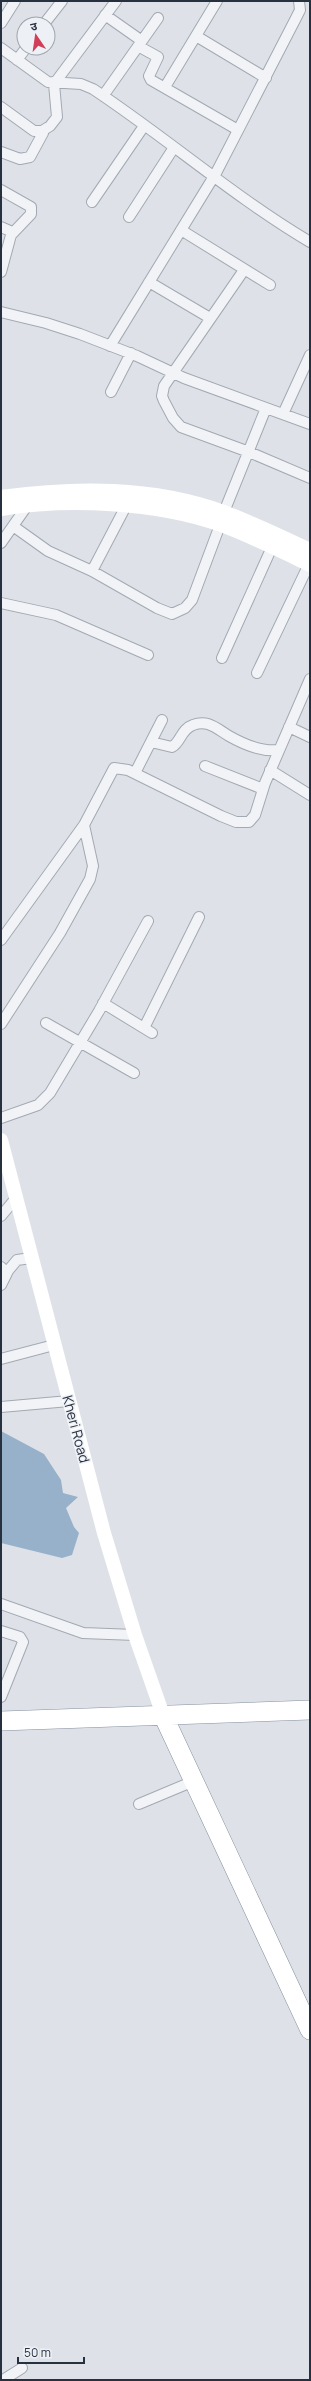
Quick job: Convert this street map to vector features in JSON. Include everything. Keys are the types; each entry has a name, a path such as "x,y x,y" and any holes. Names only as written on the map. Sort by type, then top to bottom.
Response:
{"highway":[{"path":"1,1721 310,1710"},
{"path":"163,1715 310,2030"}],"street":[{"path":"1,23 15,1"},
{"path":"50,16 62,1"},
{"path":"38,132 50,126 57,117 54,84 116,1"},
{"path":"165,87 217,1"},
{"path":"110,346 213,178 296,18 300,2"},
{"path":"105,15 158,57 150,78 238,130"},
{"path":"103,96 158,18"},
{"path":"196,36 266,78"},
{"path":"1,48 41,78 54,84 81,84 103,96 213,178 310,242"},
{"path":"17,60 20,56"},
{"path":"1,107 38,132 43,133 30,157 20,159 1,152"},
{"path":"92,202 144,126"},
{"path":"129,217 173,148"},
{"path":"1,190 31,207 30,214 11,235 1,272"},
{"path":"1,227 10,231 11,235"},
{"path":"181,230 270,285"},
{"path":"244,270 164,386 162,396 178,425 249,452 310,478"},
{"path":"149,282 210,318"},
{"path":"1,312 46,323 130,353 173,373 310,424"},
{"path":"112,392 130,353"},
{"path":"283,414 310,355"},
{"path":"13,526 48,551 92,571 166,613 178,612 192,600 266,408"},
{"path":"1,497 48,491 108,490 167,498 310,550"},
{"path":"1,509 71,503 126,506 194,518 222,519 272,547 310,565 257,673"},
{"path":"1,543 27,506"},
{"path":"92,571 126,506"},
{"path":"222,658 272,547"},
{"path":"1,602 56,615 148,655"},
{"path":"1,940 84,825 114,768 122,768 135,773 221,816 244,823 249,822 255,815 270,770 310,679"},
{"path":"135,773 162,720"},
{"path":"151,742 172,747 186,728 195,724 206,723 217,727 234,739 263,750 279,750"},
{"path":"289,727 310,737"},
{"path":"205,766 263,789"},
{"path":"270,770 310,794"},
{"path":"1,1024 47,953 90,879 93,866 84,825"},
{"path":"104,1003 148,1031 199,917"},
{"path":"1,1118 38,1105 45,1100 104,1003 148,922"},
{"path":"46,1023 134,1073"},
{"name":"Kheri Road","path":"1,1140 104,1533 135,1635 163,1715"},
{"path":"1,1216 16,1198"},
{"path":"1,1285 4,1269 18,1260 31,1258"},
{"path":"1,1359 54,1345"},
{"path":"1,1407 69,1401"},
{"path":"1,1604 83,1633 135,1635"},
{"path":"1,1631 20,1637 23,1642 1,1697"},
{"path":"139,1804 194,1781"},
{"path":"3,2380 22,2368"}],"water":[{"path":"1,1431 44,1454 61,1480 63,1493 78,1497 66,1508 74,1527 79,1533 72,1555 62,1558 1,1543"}]}
